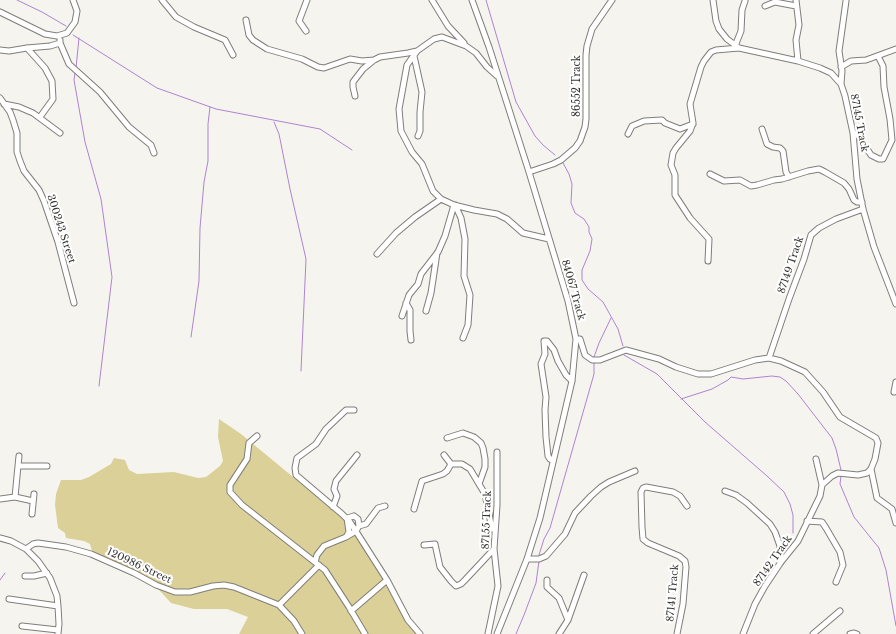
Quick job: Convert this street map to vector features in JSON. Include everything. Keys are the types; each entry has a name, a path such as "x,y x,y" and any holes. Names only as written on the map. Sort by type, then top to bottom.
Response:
{"street":[{"path":"0,12 45,34 57,36 67,33 75,22 77,11 73,0"},
{"path":"162,0 176,17 194,27 225,40 233,55"},
{"path":"306,31 300,24 299,20 307,0"},
{"path":"432,0 448,26 466,46"},
{"name":"84067 Track","path":"472,0 529,172 572,313 576,339 572,381 540,518 527,559 497,634"},
{"name":"86552 Track","path":"529,172 561,160 575,148 580,141 586,119 587,46 592,29 612,0"},
{"path":"713,0 714,11 719,29 723,35 737,47 741,31 742,10 745,1"},
{"path":"841,84 839,51 846,1"},
{"path":"766,6 775,2 796,3 799,25 796,45 798,61"},
{"path":"246,20 250,35 267,49 306,60 318,68 324,68 350,59 362,61 374,60"},
{"path":"61,35 60,43 69,64 100,92 129,127 151,145 154,154"},
{"path":"355,96 353,82 363,69 374,60 380,56 417,51 439,37 447,38 466,46 476,53 486,67 498,76"},
{"path":"0,50 9,51 50,46 60,43"},
{"name":"87145 Track","path":"693,124 690,104 701,67 711,52 716,50 737,47 798,61 828,71 835,76 841,84 845,96 853,133 857,179 863,210 883,273 896,304"},
{"path":"27,48 45,68 52,81 53,99 40,117"},
{"path":"841,67 851,60 866,60 896,49"},
{"path":"417,51 407,65 404,77 399,109 400,127 406,143 424,167 433,191 441,199 455,205 497,214 507,220 522,233 549,239"},
{"path":"414,56 422,92 420,131 418,136"},
{"path":"853,133 857,134 871,155 881,160 893,144 884,87 883,66 878,56"},
{"name":"300243 Street","path":"0,98 13,120 16,133 17,152 24,171 39,190 44,201 58,242 74,303"},
{"path":"4,104 27,110 40,117 60,133"},
{"path":"628,134 632,126 644,121 662,120 680,129 693,124"},
{"path":"693,124 690,131 673,153 671,165 675,175 676,198 690,218 709,239 708,260"},
{"path":"762,129 767,144 782,150 786,172 789,177"},
{"path":"710,174 724,181 740,180 751,186 815,169 821,170 844,184 849,189 854,200 857,202 862,202"},
{"path":"377,254 396,233 415,217 441,199"},
{"path":"402,316 409,296 418,284 421,274 438,252 446,236 455,205"},
{"path":"455,205 461,218 465,239 464,276 470,295 468,325 463,338"},
{"name":"87149 Track","path":"769,358 788,299 804,259 811,236 820,228 836,219 863,210"},
{"path":"426,311 431,293 438,252"},
{"path":"406,303 410,310 411,340"},
{"path":"576,339 580,339 585,355 592,360 600,360 626,350 659,359 676,367 698,374 711,374 755,360 769,358 788,363 805,372 823,392 840,418 875,436 878,443 871,469 877,498 892,509 896,522"},
{"path":"553,461 550,460 548,456 546,437 546,396 541,364 545,354 544,341 546,341 553,348 566,375 572,381"},
{"path":"894,392 896,382"},
{"path":"354,410 346,410 326,429 316,444 297,459 295,468 297,478 347,519 387,580 408,620 420,634"},
{"path":"447,438 463,434 474,437 481,444 485,459 479,484"},
{"path":"257,436 249,443 247,459 230,485 230,492 242,505 328,574 365,634"},
{"name":"87155 Track","path":"488,634 498,586 494,549 497,505 497,452"},
{"path":"332,507 337,496 334,489 336,481 357,455"},
{"path":"444,455 451,464"},
{"path":"15,497 19,456"},
{"path":"816,459 822,485 836,474 864,474 871,469"},
{"path":"451,464 467,466 485,494 494,538"},
{"path":"414,509 422,481 444,474 451,464"},
{"path":"18,466 48,466"},
{"path":"527,559 539,560 546,556 565,534 576,513 591,496 609,482 635,471"},
{"name":"87142 Track","path":"743,634 755,604 765,586 781,562 798,541 820,496 822,485"},
{"name":"87141 Track","path":"677,634 682,604 686,567 685,561 679,556 648,543 644,539 642,527 641,492 643,488 646,487 673,492 680,496 687,506"},
{"path":"725,491 736,495 747,503 770,524 775,532 780,546 781,562"},
{"path":"32,514 34,494"},
{"path":"0,499 15,497 33,501"},
{"path":"359,526 366,524 378,508 385,506"},
{"path":"279,605 317,564 317,555 324,546 356,531 360,523 357,518 352,516 347,519"},
{"path":"346,537 349,532 347,519"},
{"path":"807,520 822,522 840,552 843,565 836,582"},
{"path":"0,538 11,541 26,549 38,561 54,586 58,606 58,632 22,626"},
{"name":"120986 Street","path":"26,549 37,543 66,547 95,556 134,573 156,585 175,592 190,592 213,586 229,586 279,605 294,621 302,634"},
{"path":"424,545 436,544 440,567 451,582 456,586 466,580 494,549"},
{"path":"25,576 34,576 46,573"},
{"path":"558,634 568,620 584,575"},
{"path":"351,611 387,580"},
{"path":"547,580 547,587 559,598 568,620"},
{"path":"9,599 58,606"},
{"path":"813,634 840,611"},
{"path":"850,634 857,634"}],"shaded area":[{"path":"219,419 241,434 350,524 404,618 416,634 239,634 248,617 227,609 194,609 171,603 150,580 92,551 90,544 84,541 66,538 65,533 58,528 55,505 56,494 61,480 81,480 89,477 111,464 114,458 125,460 129,470 137,474 174,472 198,478 206,477 220,466 223,461 218,437"}],"waterway":[{"path":"17,0 66,26"},
{"path":"486,0 516,102 535,136 555,155"},
{"path":"73,35 157,88 216,109 320,129 352,150"},
{"path":"76,68 79,38"},
{"path":"75,73 74,80 85,142 101,199 112,277 99,386"},
{"path":"191,337 199,281 200,228 204,182 208,161 208,124 210,107"},
{"path":"274,122 279,134 306,259 301,371"},
{"path":"563,163 572,184 571,203 575,213 584,219 589,227 589,232 592,239 590,251 582,270 582,280 588,289 603,302 618,329 623,346"},
{"path":"594,357 611,318"},
{"path":"624,355 657,374 705,422 784,492 790,504 793,515 793,533"},
{"path":"539,555 544,539 550,528 594,374 594,363"},
{"path":"681,399 712,389 731,377 743,379 772,376 780,377 786,381 798,394 832,438 841,470"},
{"path":"841,476 840,484 854,517 879,548 886,570 896,626"},
{"path":"516,634 536,583 539,561"},
{"path":"0,580 5,573"}]}
